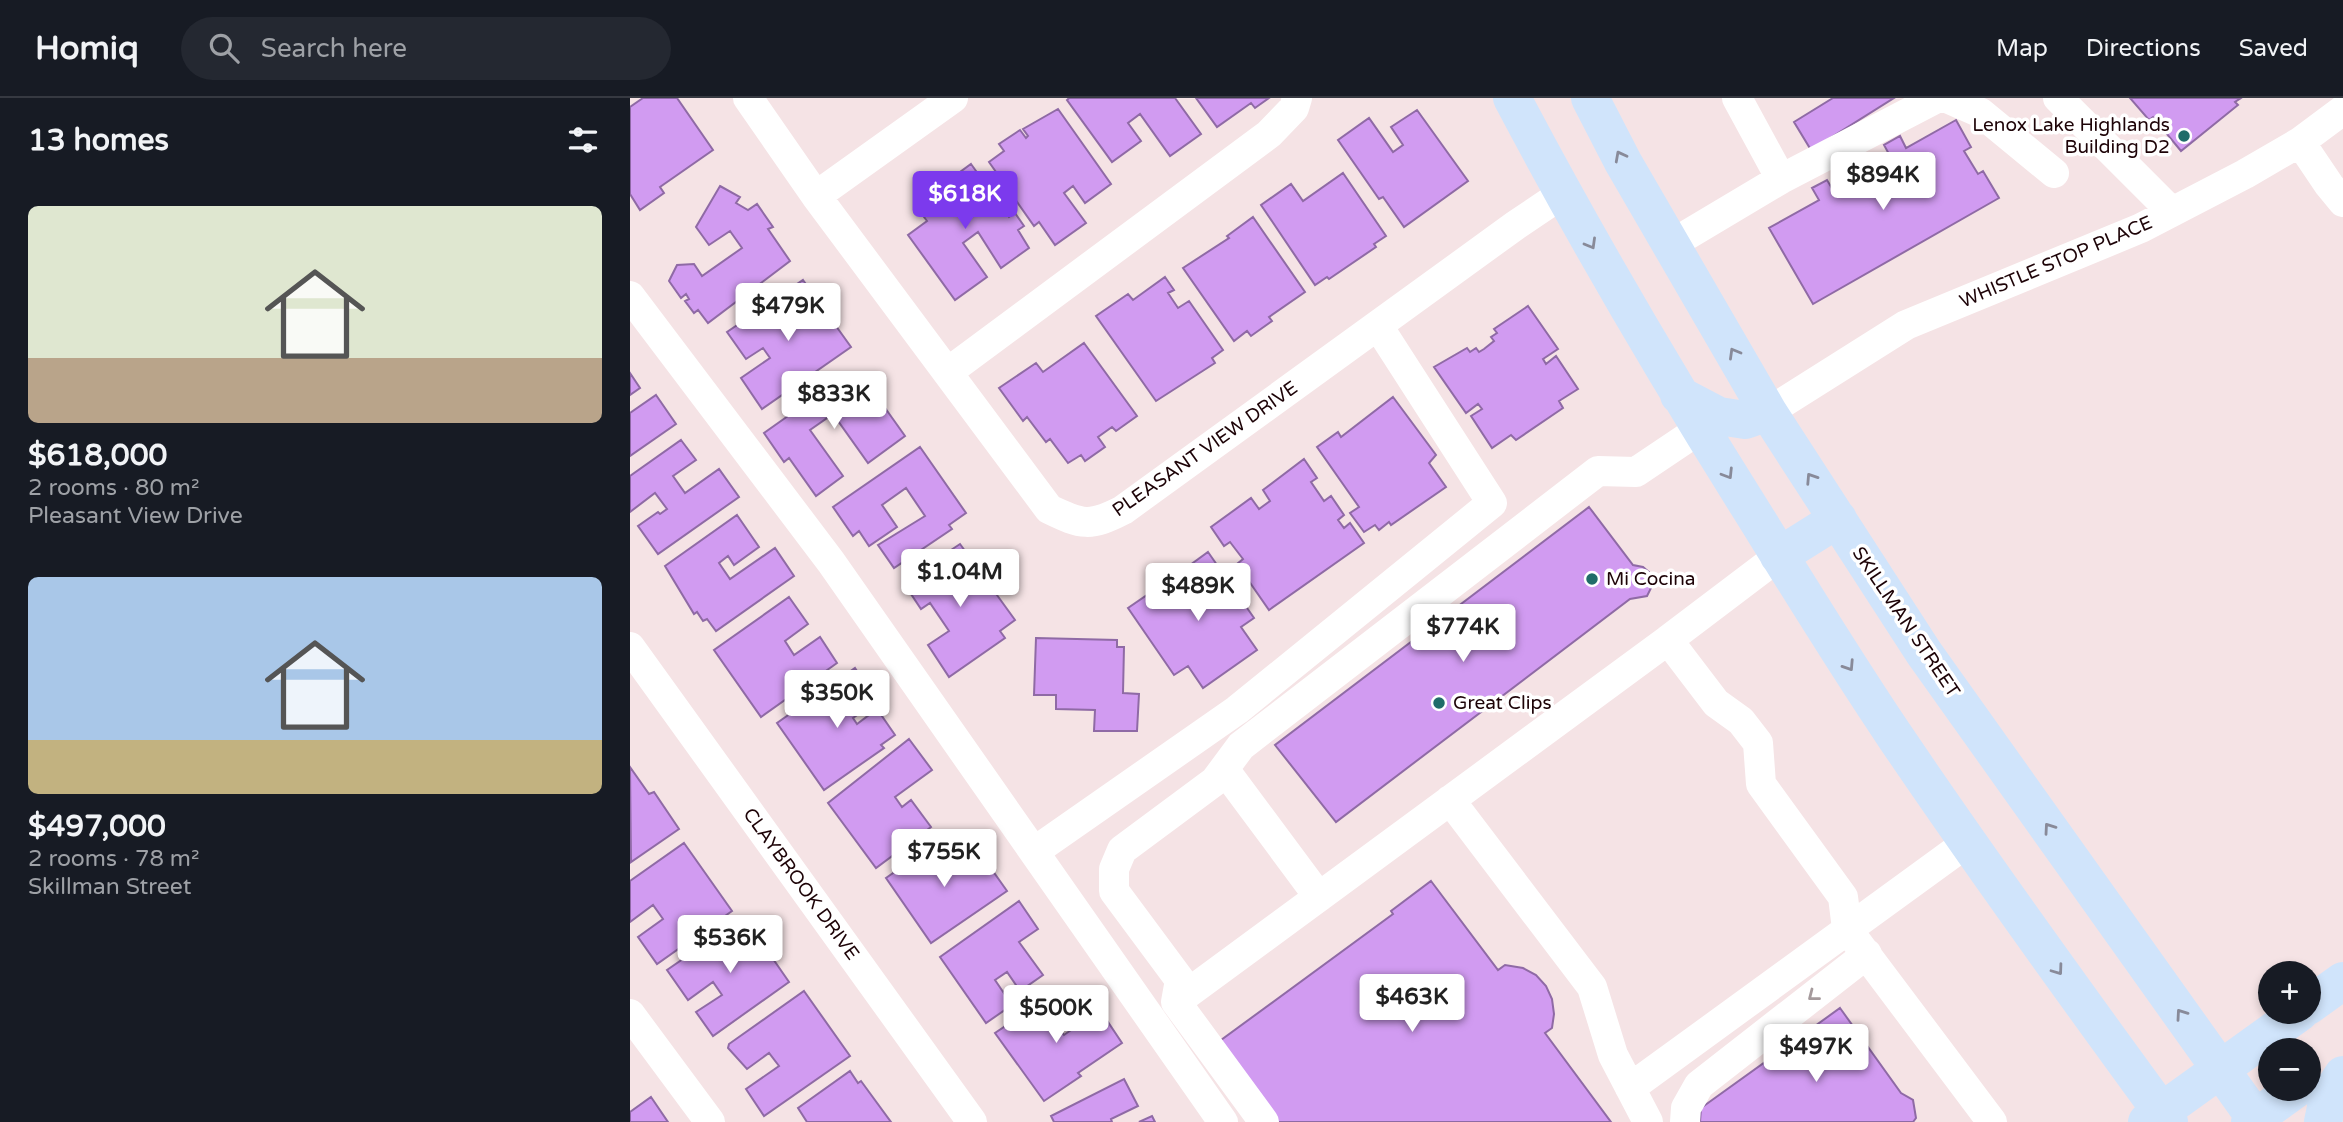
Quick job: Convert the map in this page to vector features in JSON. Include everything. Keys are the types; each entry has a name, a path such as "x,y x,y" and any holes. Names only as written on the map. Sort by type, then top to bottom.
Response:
{"main road":[{"path":"1512,98 1562,194 1679,395 1780,556 1895,736 2159,1119 2283,1024"},
{"name":"SKILLMAN STREET","path":"1590,98 1623,162 1768,412 1924,653 2221,1069 2254,1121"},
{"path":"1679,395 1719,416 1745,420 1768,412"},
{"path":"1780,556 1838,519"},
{"path":"2321,997 2343,981"},
{"path":"2321,1072 2343,1057"},
{"path":"2323,1122 2328,1098 2343,1075"},
{"path":"2254,1121 2280,1101"}],"street":[{"name":"PLEASANT VIEW DRIVE","path":"748,98 816,196 1049,509 1075,522 1101,521 1123,510 1562,194"},
{"path":"816,196 953,98"},
{"path":"948,372 1269,134 1294,108 1297,98"},
{"path":"1737,98 1782,179"},
{"path":"1672,244 1782,179 1937,98"},
{"path":"1947,98 1981,113 2054,173"},
{"path":"2060,99 2172,212"},
{"name":"WHISTLE STOP PLACE","path":"1768,412 1906,325 2141,229 2300,142 2343,110"},
{"path":"2300,142 2343,202"},
{"path":"630,296 831,562 1223,1122"},
{"path":"1035,851 1237,710 1492,503 1378,326"},
{"path":"1264,1122 1176,1002 1180,980 1114,891 1114,869 1122,850 1215,781 1241,746 1598,471 1636,472 1700,429"},
{"path":"1176,1002 1780,556"},
{"path":"1668,640 1716,703 1741,721 1758,743 1761,784 1843,897 1847,929 1992,1122"},
{"name":"CLAYBROOK DRIVE","path":"630,647 972,1122"},
{"path":"1224,769 1319,897"},
{"path":"1450,800 1592,987 1613,1055 1648,1122"},
{"path":"1630,1088 1968,842"},
{"path":"1685,1122 1686,1108 1699,1086 1867,954"},
{"path":"630,1014 710,1122"}],"building":[{"path":"643,98 677,98 713,150 660,187 664,193 640,210 630,194 630,107"},
{"path":"1175,98 1201,134 1170,156 1140,114 1128,123 1141,141 1112,162 1067,100"},
{"path":"1196,98 1269,98 1255,108 1251,103 1217,127"},
{"path":"1833,98 1894,98 1811,150 1794,122"},
{"name":"Lenox Lake Highlands Building D2","path":"2130,98 2241,98 2235,102 2238,105 2181,151 2153,117 2149,120"},
{"path":"1058,109 1111,184 1085,203 1073,186 1064,193 1086,223 1055,245 1039,222 1034,226 989,162 1004,151 999,144 1020,130 1026,138 1028,136 1023,129"},
{"path":"1417,110 1468,181 1404,227 1383,197 1379,199 1338,140 1369,118 1393,152 1403,145 1391,127"},
{"path":"1956,120 1971,147 1964,151 1978,174 1983,171 1999,198 1813,304 1769,228 1819,200 1812,188 1827,180 1836,195 1839,194 1835,187 1849,179 1853,185 1876,171 1873,166 1890,156 1884,145 1900,136 1906,148"},
{"path":"971,164 1009,217 1015,213 1024,226 1018,230 1029,248 1001,268 978,232 963,243 987,277 955,300 908,235 927,221 915,205"},
{"path":"1343,173 1386,236 1374,244 1376,247 1329,279 1327,277 1315,285 1261,205 1291,184 1303,201"},
{"path":"720,186 740,197 736,203 748,210 757,204 773,227 768,229 790,261 708,323 698,310 694,313 685,301 689,299 686,294 681,298 669,281 677,265 694,264 702,276 742,248 730,231 709,245 696,227"},
{"path":"1253,217 1305,292 1269,317 1272,321 1251,336 1247,331 1234,341 1183,268 1229,238 1227,236"},
{"path":"1165,277 1174,290 1168,293 1178,308 1189,301 1223,350 1212,358 1215,363 1156,401 1096,316 1128,294 1133,300"},
{"path":"803,280 851,347 762,409 741,378 770,358 763,348 746,359 727,332"},
{"path":"1528,306 1558,349 1543,359 1546,364 1556,356 1578,389 1559,401 1563,408 1516,440 1511,435 1492,448 1471,416 1482,409 1478,404 1466,413 1434,367 1467,348 1470,352 1476,348 1479,352 1484,349 1494,341 1491,337 1497,333 1494,329"},
{"path":"1084,343 1137,416 1116,431 1112,427 1098,437 1105,447 1085,461 1081,455 1068,463 1050,439 1046,442 1027,417 1023,421 999,388 1036,363 1043,372"},
{"path":"630,373 640,388 630,395"},
{"path":"823,380 829,387 838,381 845,390 860,380 870,394 873,391 905,436 868,463 833,414 810,430 843,476 816,496 789,458 784,462 764,433 812,399 808,392"},
{"path":"656,395 676,424 630,456 630,413"},
{"path":"1393,397 1436,455 1429,463 1446,487 1391,525 1389,522 1379,530 1375,525 1364,532 1350,513 1359,507 1317,447 1338,432 1341,437"},
{"path":"681,440 696,460 673,476 685,493 719,469 739,497 658,554 638,526 667,509 655,493 630,512 630,476"},
{"path":"920,447 966,513 949,525 952,529 894,568 878,545 925,516 906,488 882,505 897,527 869,546 859,531 853,536 833,507"},
{"path":"1304,459 1317,478 1311,482 1324,501 1331,496 1344,515 1338,520 1344,528 1350,523 1364,543 1269,610 1237,564 1243,559 1230,542 1224,546 1211,527 1251,498 1259,509 1270,501 1263,490"},
{"path":"1589,507 1633,565 1643,567 1649,572 1653,584 1647,596 1630,599 1336,822 1275,745"},
{"path":"737,515 759,547 734,565 728,556 719,563 730,579 775,548 794,576 716,631 707,619 703,621 697,612 694,614 665,566"},
{"path":"960,544 1015,620 1000,631 1005,638 949,677 928,645 949,631 930,603 921,609 903,582"},
{"path":"1208,552 1254,618 1241,627 1257,650 1203,688 1188,666 1174,675 1128,608 1150,593 1154,599 1169,589 1190,574 1186,568"},
{"path":"789,597 808,624 785,641 794,655 820,637 837,663 761,717 714,650"},
{"path":"1036,638 1117,640 1117,647 1124,647 1123,693 1139,694 1137,731 1094,731 1095,710 1056,709 1056,695 1034,695"},
{"path":"855,668 877,701 853,718 857,724 877,709 895,735 881,745 884,748 824,790 777,723"},
{"path":"909,739 932,770 895,797 902,807 911,800 931,827 876,868 828,803"},
{"path":"630,767 649,794 654,792 679,829 631,862"},
{"path":"945,837 969,872 985,860 1007,891 931,943 886,878"},
{"path":"684,843 732,911 657,964 638,937 663,919 653,905 630,922 630,881"},
{"path":"1431,881 1498,970 1505,965 1523,968 1536,975 1546,986 1552,999 1554,1014 1552,1028 1545,1033 1611,1122 1277,1122 1217,1043 1393,914 1391,911"},
{"path":"1019,901 1038,929 1019,942 1043,975 1020,991 1007,972 995,980 1012,1005 986,1023 940,957"},
{"path":"744,917 789,982 713,1036 696,1012 722,995 713,982 688,1000 667,970"},
{"path":"804,991 850,1056 764,1116 746,1089 779,1066 769,1053 747,1069 728,1048 729,1044"},
{"path":"1056,992 1073,1017 1058,1027 1064,1035 1100,1010 1122,1043 1078,1073 1081,1076 1044,1101 995,1033"},
{"path":"1840,1008 1901,1093 1913,1100 1916,1118 1913,1122 1700,1122 1701,1108"},
{"path":"850,1071 858,1083 861,1081 891,1122 807,1122 798,1108"},
{"path":"1124,1079 1138,1106 1111,1119 1112,1122 1054,1122 1051,1116"},
{"path":"651,1097 668,1122 630,1122 630,1112"},
{"path":"1152,1116 1155,1122 1139,1122"}],"place":[{"name":"Lenox Lake Highlands Building D2","path":"2184,136"},
{"name":"Mi Cocina","path":"1592,579"},
{"name":"Great Clips","path":"1439,703"}]}
